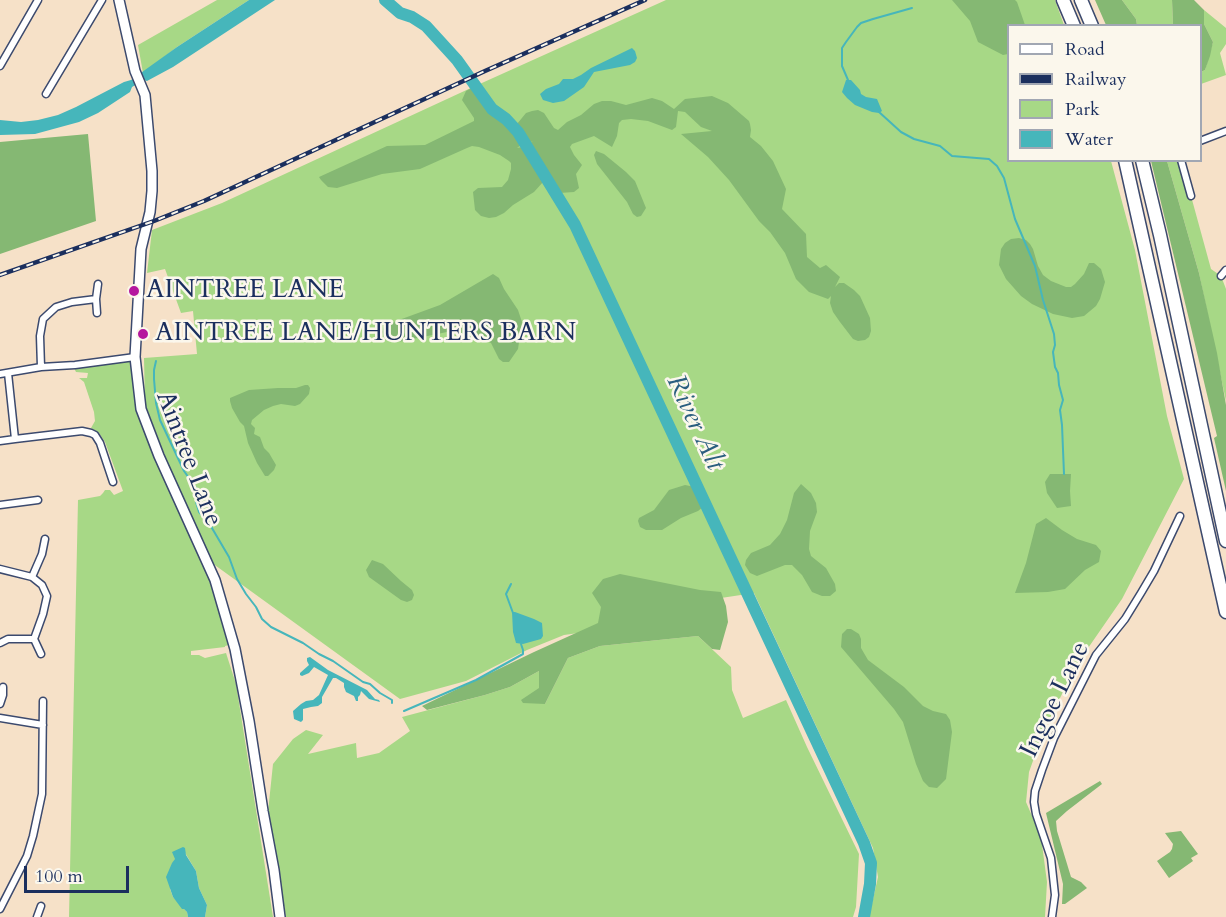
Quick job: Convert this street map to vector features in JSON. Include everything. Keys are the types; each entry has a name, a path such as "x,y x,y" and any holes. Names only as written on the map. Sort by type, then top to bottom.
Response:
{"highway":[{"path":"1063,0 1073,24"},
{"path":"1081,0 1091,24"},
{"path":"1125,162 1226,624"},
{"path":"1142,162 1226,541"},
{"path":"1221,595 1226,612"}],"main road":[{"name":"Aintree Lane","path":"119,0 126,37 145,95 150,141 152,191 149,219 141,249 135,357 141,409 159,456 214,580 235,649 249,720 280,917"}],"street":[{"path":"0,66 38,0"},
{"path":"46,94 102,0"},
{"path":"1202,140 1226,131"},
{"path":"1182,162 1191,196"},
{"path":"97,313 98,284"},
{"path":"41,367 40,336 43,319 56,307 96,299"},
{"path":"0,374 41,367 135,357"},
{"path":"8,373 15,439"},
{"path":"0,441 82,431 91,433 100,442 113,482"},
{"path":"0,505 38,500"},
{"name":"Ingoe Lane","path":"1052,917 1055,895 1051,858 1034,802 1038,780 1054,738 1096,655 1125,619 1141,593 1180,516"},
{"path":"32,577 42,554 45,539"},
{"path":"0,569 32,577 42,585 47,596 34,639 41,654"},
{"path":"0,643 8,639 34,639"},
{"path":"0,704 3,687"},
{"path":"0,909 27,856 42,794 43,701"},
{"path":"0,718 43,725"},
{"path":"37,917 41,906"}],"green space":[{"path":"217,0 249,0 177,47 143,73 138,45"},
{"path":"666,0 1055,0 1064,24 1007,24 1007,162 1111,162 1135,250 1167,416 1184,479 1122,599 1077,664 1044,730 1029,772 1026,802 1041,837 1047,882 1045,917 869,917 878,877 873,848 754,593 721,598 608,629 564,635 527,650 466,681 400,699 212,563 172,474 145,404 144,358 197,354 193,311 181,313 165,269 147,273 152,230 222,203"},
{"path":"952,0 1015,0 1025,24 1007,24 1007,54 1003,55 978,42 970,21"},
{"path":"1095,0 1122,0 1136,19 1137,24 1106,24"},
{"path":"1122,0 1172,0 1173,24 1137,24 1136,19"},
{"path":"1172,0 1194,0 1204,10 1204,24 1213,42 1205,70 1202,72 1202,24 1173,24"},
{"path":"1204,10 1226,28 1226,44 1220,53 1226,75 1202,84 1202,72 1205,70 1213,42 1204,24"},
{"path":"473,87 491,112 517,136 521,145 517,148 522,147 543,182 534,192 504,213 489,218 481,216 475,210 473,192 478,188 502,187 508,180 511,169 509,161 479,147 472,146 420,169 382,174 337,188 328,187 319,177 387,146 425,145 474,121 462,100 466,91"},
{"path":"712,96 728,103 749,121 750,137 773,161 786,189 782,209 806,234 807,257 820,268 826,265 840,277 835,287 839,283 844,283 860,296 870,318 871,331 865,340 853,339 833,312 830,303 831,296 828,299 809,292 796,279 785,253 729,180 708,157 681,134 712,131 701,127 685,112 678,111 676,127 672,130 648,121 622,120 612,147 594,136 572,144 570,147 582,165 576,174 579,188 574,192 559,193 541,168 529,144 533,141 529,143 517,124 526,113 538,110 544,113 554,128 558,130 594,104 602,101 626,105 652,98 674,109 685,99"},
{"path":"88,134 96,221 0,254 0,142"},
{"path":"596,151 604,154 635,181 646,208 641,216 637,217 633,214 627,202 597,164 594,155"},
{"path":"1151,162 1167,162 1199,273 1226,405 1226,491 1214,438 1217,436"},
{"path":"1167,162 1180,162 1211,269 1221,276 1226,289 1226,401 1199,273"},
{"path":"1019,238 1030,244 1043,275 1066,287 1075,284 1084,274 1089,263 1094,263 1101,269 1105,282 1096,306 1084,316 1072,318 1053,314 1021,296 1006,279 999,265 1001,249 1005,243"},
{"path":"493,274 499,278 518,310 522,322 518,349 509,362 499,359 491,343 477,337 447,332 398,342 388,340 384,336 382,332 388,324 440,305"},
{"path":"131,361 135,399 148,442 200,551 230,643 225,647 191,651 191,655 205,658 226,653 236,684 273,917 205,917 207,905 199,888 196,871 184,851 175,859 170,889 173,897 187,912 188,917 69,917 78,500 100,496 105,490 110,490 114,495 123,491 105,442 99,433 91,428 95,421 94,412 84,382 79,378 87,378 88,373 76,372 74,368"},
{"path":"305,385 310,388 309,394 300,404 273,406 252,420 251,424 255,428 254,434 260,437 264,448 276,465 268,476 265,476 248,443 244,426 232,408 230,398 249,390 296,388"},
{"path":"1050,474 1071,474 1071,506 1057,508 1047,493 1045,482"},
{"path":"801,484 811,493 816,503 817,512 810,531 809,549 811,556 826,568 835,584 836,591 830,596 812,592 802,575 792,565 785,565 757,576 750,573 745,565 751,553 770,545 780,534 787,520 794,493"},
{"path":"685,485 695,487 704,506 662,530 646,530 640,527 639,518 654,510 669,490"},
{"path":"1046,518 1077,539 1096,545 1101,551 1099,562 1085,570 1065,589 1015,593 1036,524"},
{"path":"372,560 383,564 412,590 414,595 412,600 407,602 401,600 369,577 366,570"},
{"path":"620,574 721,592 728,622 720,650 712,649 698,636 600,646 568,658 545,704 523,703 521,700 539,688 539,671 510,687 485,695 427,710 422,706 598,623 601,607 592,593 603,579"},
{"path":"847,629 859,634 861,648 868,660 904,687 923,706 946,714 950,720 952,732 946,779 937,788 929,787 923,781 903,722 841,647 842,634"},
{"path":"698,636 731,667 732,690 743,718 786,700 859,854 856,907 853,917 286,917 268,812 273,764 293,739 306,730 323,735 308,754 356,743 357,758 379,753 410,731 402,717 510,687 539,671 539,688 545,704 568,658 600,646"},
{"path":"1100,781 1102,784 1056,821 1071,877 1087,888 1062,904 1063,884 1046,813"},
{"path":"1181,831 1198,854 1191,858 1193,861 1169,878 1157,861 1172,849 1173,844 1165,833"}],"water":[{"path":"249,0 275,0 173,67 132,87 130,92 98,113 79,122 35,134 0,135 0,120 21,122 58,115 131,80"},
{"path":"632,48 637,58 630,65 594,72 584,87 564,101 553,103 543,100 540,94 559,84 563,79 573,79"},
{"path":"846,80 851,80 861,94 877,99 882,111 872,112 855,105 842,92"},
{"path":"512,612 542,623 543,636 541,639 523,644 516,643"},
{"path":"310,657 328,670 367,690 380,702 369,699 361,691 356,701 354,696 346,692 344,683 333,678 322,697 322,703 303,709 301,722 294,719 293,711 319,695 328,675 314,667 309,673 300,675 309,665 307,658"},
{"path":"183,847 196,871 199,888 207,905 205,917 188,917 187,912 173,897 166,877 175,859 172,852"}],"waterway":[{"name":"River Alt","path":"385,0 400,13 426,26 457,60 492,109 518,132 575,225 864,843 871,863 864,917"},
{"path":"848,80 842,66 842,48 857,27 861,23 912,8"},
{"path":"879,112 901,132 914,139 940,146 952,156 989,159 997,166 1004,178 1015,219 1035,266 1054,334 1055,367 1063,400 1060,410 1064,474"},
{"path":"156,361 154,379 160,420 184,471 196,488 199,512 209,523 229,557 237,579 262,619 271,627 303,643 363,682 370,684 392,700 392,703"},
{"path":"511,584 506,594 513,613"},
{"path":"404,711 476,680 523,654 521,644"}],"railway":[{"path":"0,275 204,201 645,0"}],"place":[{"name":"AINTREE LANE","path":"134,291"},
{"name":"AINTREE LANE/HUNTERS BARN","path":"143,334"}]}
